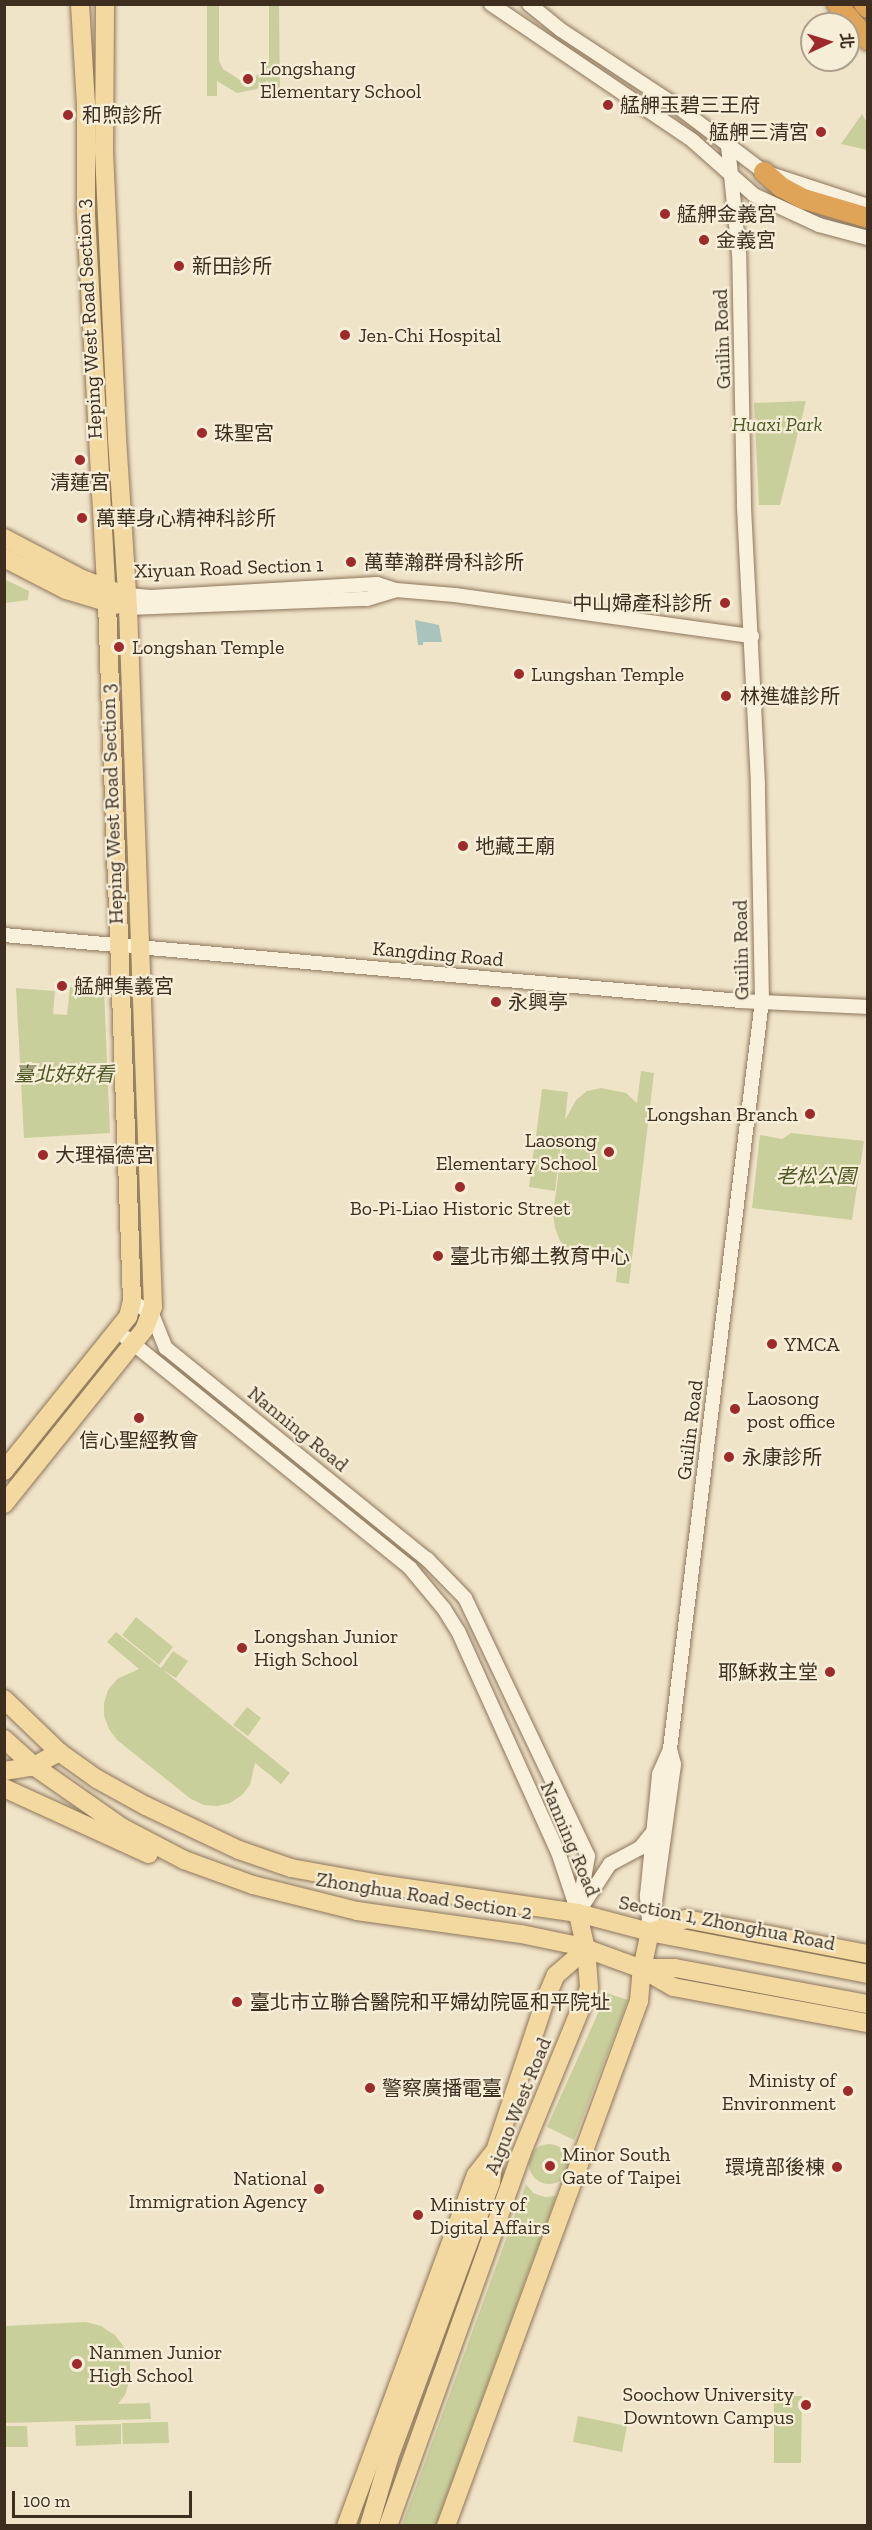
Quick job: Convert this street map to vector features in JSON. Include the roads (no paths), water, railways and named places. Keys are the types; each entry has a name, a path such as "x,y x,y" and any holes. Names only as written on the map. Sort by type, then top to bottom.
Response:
{"highway":[{"path":"837,4 867,40"},
{"path":"864,4 867,8"},
{"path":"764,172 781,187 804,199 867,218"}],"main road":[{"name":"Heping West Road Section 3","path":"4,1471 128,1317 132,1300 106,596 86,210 84,53 80,4"},
{"name":"Heping West Road Section 3","path":"84,53 88,4"},
{"name":"Heping West Road Section 3","path":"96,4 105,52"},
{"name":"Heping West Road Section 3","path":"105,4 104,149 117,438 128,602 152,1314"},
{"name":"Xiyuan Road Section 1","path":"4,538 106,596"},
{"name":"Xiyuan Road Section 1","path":"4,558 66,590 128,602"},
{"path":"4,1504 133,1343 152,1314"},
{"name":"Zhonghua Road Section 2","path":"4,1699 60,1752 97,1779 146,1806 239,1850 291,1868 379,1884 578,1913"},
{"name":"Zhonghua Road Section 2","path":"4,1739 33,1766 101,1815 183,1860 253,1885 357,1911 520,1934 586,1948"},
{"path":"4,1771 33,1766 60,1752"},
{"path":"4,1788 154,1857 183,1860"},
{"path":"578,1913 586,1948 642,1968 673,1987 867,2024"},
{"name":"Section 1, Zhonghua Road","path":"578,1913 650,1932 867,1974"},
{"path":"446,2526 635,2012 650,1932 686,1919 867,1954"},
{"name":"Aiguo West Road","path":"369,2526 389,2458 491,2182 495,2151 556,1976 586,1948"},
{"name":"Aiguo West Road","path":"388,2526 521,2154 589,1988 586,1948"},
{"path":"642,1968 675,1968 867,2004"},
{"name":"Aiguo West Road","path":"345,2526 476,2175 495,2151"}],"street":[{"path":"491,4 517,25 693,141 732,178 754,195 819,225 867,238"},
{"path":"529,4 561,30 678,107 764,172 867,206"},
{"name":"Guilin Road","path":"650,1932 647,1895 659,1774 670,1749 762,1001 752,636 744,504 739,254 728,145"},
{"name":"Xiyuan Road Section 1","path":"128,602 367,599 396,591 455,595 752,636"},
{"name":"Kangding Road","path":"4,935 139,945 302,963 762,1001 867,1007"},
{"path":"132,1300 152,1314"},
{"name":"Nanning Road","path":"152,1314 166,1348 427,1559 465,1598 588,1856 578,1913"},
{"name":"Nanning Road","path":"117,1330 410,1568 444,1609 458,1631 558,1852 578,1913"},
{"name":"Guilin Road","path":"650,1932 661,1871 674,1764 670,1749"},
{"path":"578,1913 610,1864 640,1848 654,1831"}],"water":[{"path":"415,620 439,625 442,642 423,642 423,645 418,645"}],"place":[{"name":"Longshang Elementary School","path":"248,79"},
{"name":"艋舺玉碧三王府","path":"608,105"},
{"name":"和煦診所","path":"68,115"},
{"name":"艋舺三清宮","path":"821,132"},
{"name":"艋舺金義宮","path":"665,214"},
{"name":"金義宮","path":"704,240"},
{"name":"新田診所","path":"179,266"},
{"name":"Jen-Chi Hospital","path":"345,335"},
{"name":"珠聖宮","path":"202,433"},
{"name":"清蓮宮","path":"80,460"},
{"name":"萬華身心精神科診所","path":"82,518"},
{"name":"萬華瀚群骨科診所","path":"351,562"},
{"name":"中山婦產科診所","path":"725,603"},
{"name":"Longshan Temple","path":"119,647"},
{"name":"Lungshan Temple","path":"519,674"},
{"name":"林進雄診所","path":"726,696"},
{"name":"地藏王廟","path":"463,846"},
{"name":"艋舺集義宮","path":"62,986"},
{"name":"永興亭","path":"496,1002"},
{"name":"Longshan Branch","path":"810,1114"},
{"name":"Laosong Elementary School","path":"609,1152"},
{"name":"大理福德宮","path":"43,1155"},
{"name":"Bo-Pi-Liao Historic Street","path":"460,1187"},
{"name":"臺北市鄉土教育中心","path":"438,1256"},
{"name":"YMCA","path":"772,1344"},
{"name":"Laosong post office","path":"735,1409"},
{"name":"信心聖經教會","path":"139,1418"},
{"name":"永康診所","path":"729,1457"},
{"name":"Longshan Junior High School","path":"242,1648"},
{"name":"耶穌救主堂","path":"830,1672"},
{"name":"臺北市立聯合醫院和平婦幼院區和平院址","path":"237,2002"},
{"name":"警察廣播電臺","path":"370,2088"},
{"name":"Ministy of Environment","path":"848,2091"},
{"name":"Minor South Gate of Taipei","path":"550,2166"},
{"name":"環境部後棟","path":"837,2167"},
{"name":"National Immigration Agency","path":"319,2189"},
{"name":"Ministry of Digital Affairs","path":"418,2215"},
{"name":"Nanmen Junior High School","path":"77,2364"},
{"name":"Soochow University Downtown Campus","path":"806,2405"}],"park label":[{"name":"Huaxi Park","path":"777,424"},
{"name":"臺北好好看","path":"64,1074"},
{"name":"老松公園","path":"816,1176"}]}
